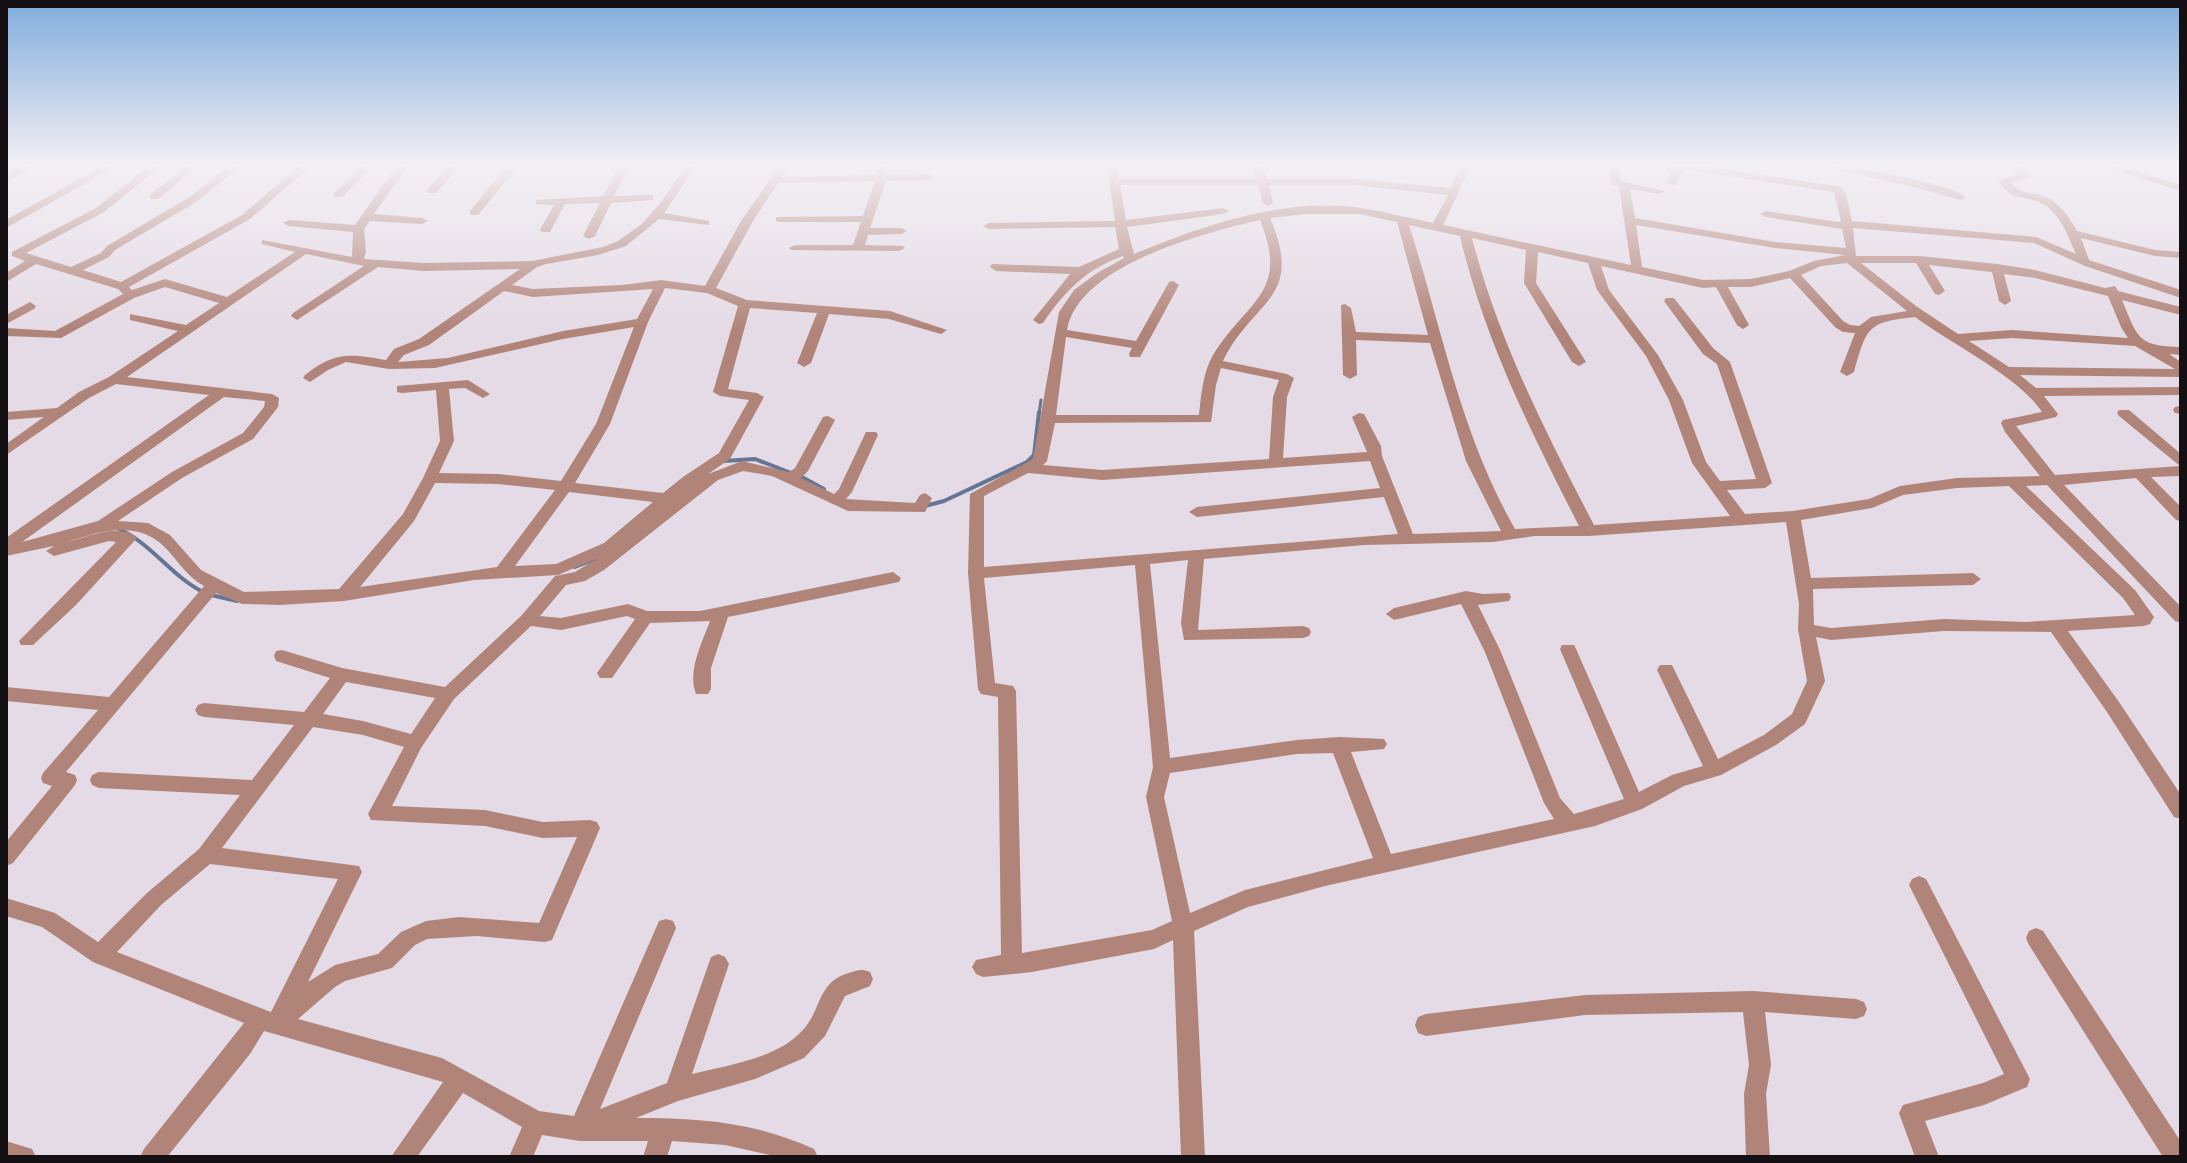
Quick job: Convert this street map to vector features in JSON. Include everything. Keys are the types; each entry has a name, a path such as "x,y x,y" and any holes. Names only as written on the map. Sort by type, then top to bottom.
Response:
{"street":[{"path":"80,220 16,254 126,290 165,283 226,301"},
{"path":"72,271 105,255 111,248 158,220"},
{"path":"6,332 57,335 164,265 240,220"},
{"path":"357,262 360,251 358,229 364,220"},
{"path":"412,220 422,221"},
{"path":"546,230 551,220"},
{"path":"589,236 597,220"},
{"path":"389,365 399,352 424,342 533,265 553,257 607,249 635,237 652,220"},
{"path":"689,220 705,223"},
{"path":"709,290 750,220"},
{"path":"798,220 901,231"},
{"path":"858,248 866,220"},
{"path":"1121,220 1129,256"},
{"path":"989,226 1122,224 1151,220"},
{"path":"1039,320 1058,292 1091,262 1129,256 1252,220"},
{"path":"1050,419 1206,419 1209,385 1215,363 1275,282 1278,272 1276,245 1265,220"},
{"path":"1402,220 1451,396 1481,485 1511,535"},
{"path":"1414,220 1439,223 1532,248 1695,283 1751,283 1793,274 1818,263 1851,255"},
{"path":"1628,220 1636,268"},
{"path":"1630,220 1797,248 1997,268 2181,294"},
{"path":"1805,220 1840,226 2036,240"},
{"path":"1844,220 1851,255 1919,313 2004,371 2051,414 2008,423 2051,480 2181,617"},
{"path":"2062,220 2084,259 2110,284 2181,311"},
{"path":"289,223 358,229"},
{"path":"2005,223 2059,253 2084,259"},
{"path":"1465,232 1480,288 1503,353 1589,531"},
{"path":"2072,233 2143,250 2181,255"},
{"path":"266,242 374,265 533,265"},
{"path":"795,248 899,248"},
{"path":"1532,248 1530,283 1579,362"},
{"path":"6,451 305,250"},
{"path":"1012,964 1007,691 987,689 976,573 977,494 1040,461 1050,419 1064,315 1081,290 1129,256"},
{"path":"6,278 36,259"},
{"path":"1920,260 1939,291"},
{"path":"1593,261 1603,290 1658,366 1676,400 1699,463 1741,520"},
{"path":"297,316 374,265"},
{"path":"996,267 1079,271"},
{"path":"1997,268 2005,301"},
{"path":"1793,274 1839,324 1847,329 1860,330"},
{"path":"501,573 566,486 603,424 642,322 661,284"},
{"path":"502,287 533,293 661,284 709,290 745,304 890,315 941,330"},
{"path":"2110,284 2127,327 2144,346 2181,370"},
{"path":"1062,333 1137,350 1173,285"},
{"path":"1721,285 1743,325"},
{"path":"1670,301 1708,351 1723,362 1765,483 1715,486"},
{"path":"267,1021 298,1009 326,980 347,968 384,961 411,936 430,930 468,927 545,933 590,828 543,830 485,818 378,814 415,743 448,694 527,620 561,580 579,577 598,566 722,467 757,397 720,392 745,304"},
{"path":"6,320 30,306"},
{"path":"1345,308 1350,336 1350,375"},
{"path":"804,363 825,309"},
{"path":"1847,372 1860,330 1877,318 1919,313"},
{"path":"134,317 187,329"},
{"path":"310,378 329,362 349,357 389,365 445,363 520,344 642,322"},
{"path":"1958,338 2012,334 2181,351"},
{"path":"1350,336 1437,339"},
{"path":"1215,363 1287,378 1280,397 1276,463"},
{"path":"2004,371 2181,370"},
{"path":"6,549 60,539 102,525 177,475 248,436 271,407 272,398 266,395 114,380"},
{"path":"402,389 468,384 483,394"},
{"path":"344,595 409,517 430,478 447,441 442,385"},
{"path":"2030,392 2181,391"},
{"path":"6,549 222,392"},
{"path":"6,416 60,412"},
{"path":"2124,413 2181,462"},
{"path":"1359,417 1374,446 1375,456 1407,537"},
{"path":"795,475 828,420"},
{"path":"840,496 871,435"},
{"path":"1029,469 1102,475 1375,456"},
{"path":"102,525 143,527 165,539 209,591 242,598 280,599 344,595 474,574 558,569 609,547 665,498 722,467 761,468 795,475 862,508 922,503"},
{"path":"976,573 1407,537 1589,531 1793,516 1872,503 1900,491 2181,471"},
{"path":"2139,473 2181,516"},
{"path":"430,478 498,479 665,498"},
{"path":"1806,629 1831,634 1944,625 1986,628 2132,622 2146,617 2129,594 2012,481"},
{"path":"1197,512 1390,492"},
{"path":"983,967 1154,939 1245,899 1385,863 1570,824 1635,803 1679,780 1714,770 1770,740 1799,719 1816,681 1806,629 1807,604 1793,516"},
{"path":"6,562 109,536 129,538 70,601 27,641"},
{"path":"1196,554 1194,605 1187,627 1190,636 1303,632"},
{"path":"1142,558 1162,767 1155,797 1183,927 1193,1157"},
{"path":"527,620 561,624 628,610 645,617 721,614 893,578"},
{"path":"1803,584 1973,579"},
{"path":"6,857 68,780 50,778 209,591"},
{"path":"1394,614 1466,597 1503,597"},
{"path":"1466,597 1493,652 1553,803 1570,824"},
{"path":"702,689 702,668 721,614"},
{"path":"606,673 645,617"},
{"path":"2055,626 2181,811"},
{"path":"1568,649 1635,803"},
{"path":"282,656 342,675 448,694"},
{"path":"1666,670 1714,770"},
{"path":"100,955 154,899 206,855 342,675"},
{"path":"6,694 111,704"},
{"path":"204,710 308,717 381,730 415,743"},
{"path":"1162,767 1339,744 1378,744"},
{"path":"1339,744 1385,863"},
{"path":"99,780 254,788"},
{"path":"152,1157 242,1046 267,1021 352,872 206,855"},
{"path":"1919,885 2019,1079 1984,1094 1911,1113 1927,1157"},
{"path":"6,907 48,920 100,955 267,1021 442,1069 536,1122 580,1129 744,1135 787,1147 806,1157"},
{"path":"580,1129 666,928"},
{"path":"2036,938 2177,1157"},
{"path":"675,1091 718,964"},
{"path":"580,1129 675,1091 789,1054 815,1035 835,988 845,981 862,979"},
{"path":"1426,1025 1585,1005 1753,1001 1856,1009"},
{"path":"1753,1001 1760,1065 1755,1094 1758,1157"},
{"path":"403,1157 460,1078"},
{"path":"521,1157 536,1122"},
{"path":"655,1157 663,1131"},
{"path":"6,1153 24,1157"}],"waterway":[{"path":"1039,414 1041,400"},
{"path":"925,506 944,501 1027,462 1034,455 1039,412"},
{"path":"723,461 755,459 791,473"},
{"path":"800,476 824,489"},
{"path":"119,529 142,543 181,578 203,592"},
{"path":"575,567 600,557"},
{"path":"211,595 237,601"}]}
